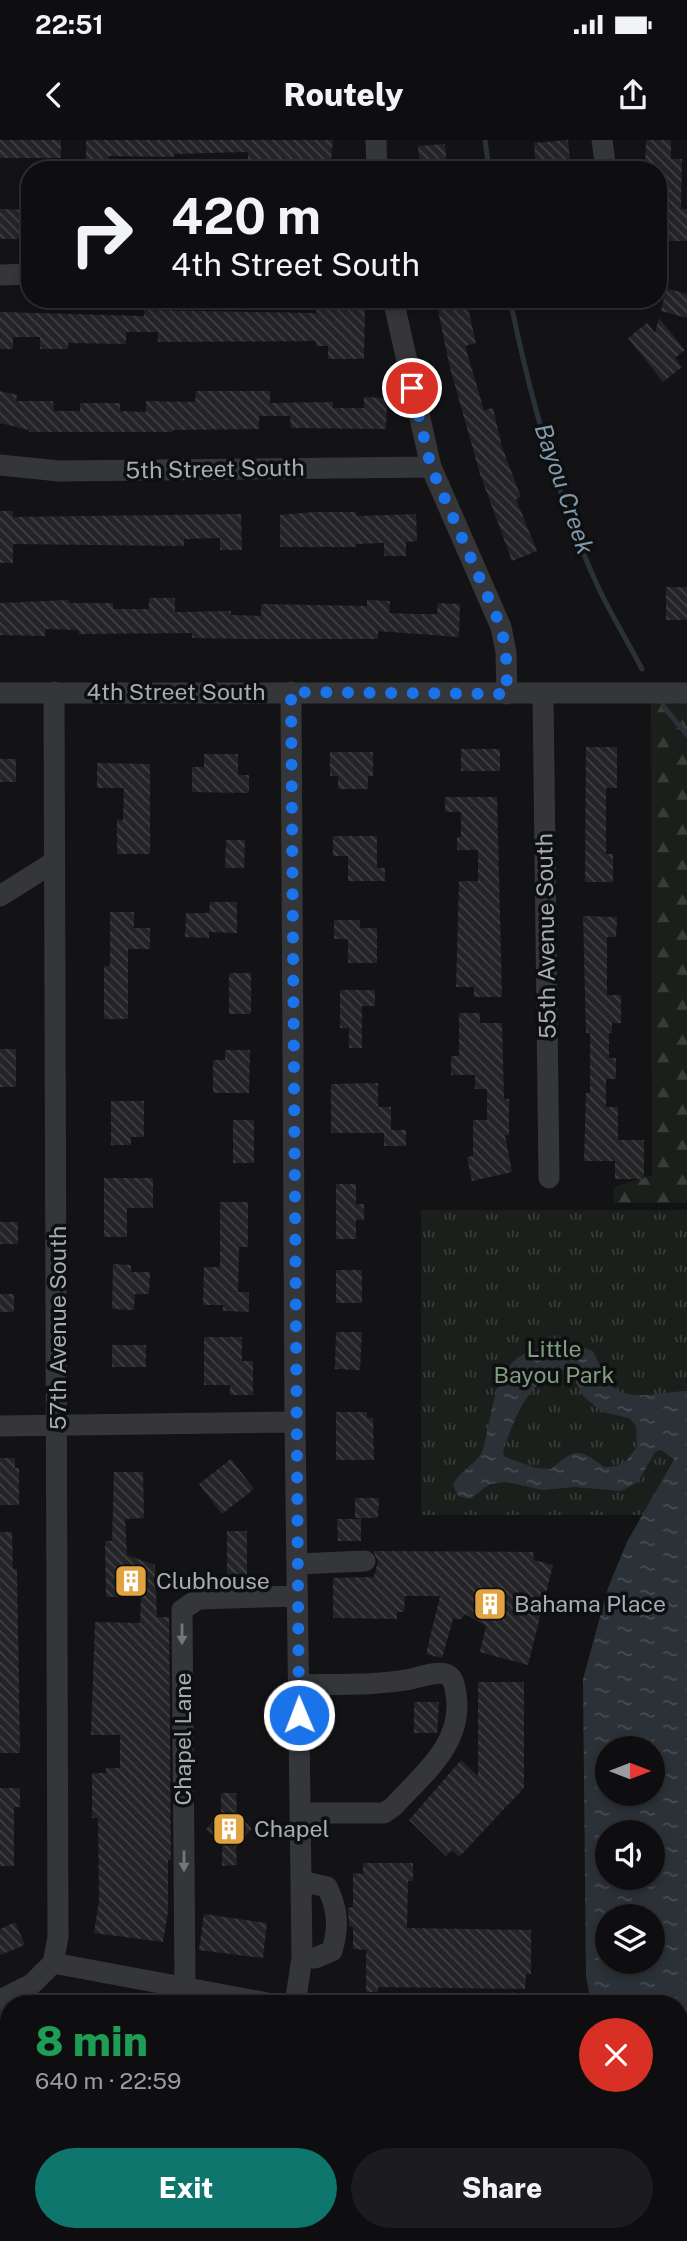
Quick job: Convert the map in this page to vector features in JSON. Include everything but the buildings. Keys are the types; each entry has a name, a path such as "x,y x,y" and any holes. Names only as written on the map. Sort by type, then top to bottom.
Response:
{"street":[{"path":"376,140 377,161"},
{"path":"603,140 605,161"},
{"path":"0,275 21,275"},
{"path":"395,308 431,467 501,627 506,652 507,694"},
{"name":"5th Street South","path":"0,465 59,471 431,467"},
{"name":"57th Avenue South","path":"53,1964 58,1937 59,1425 54,692"},
{"path":"291,692 295,1422 302,1958 296,1995"},
{"name":"4th Street South","path":"0,693 687,693"},
{"name":"55th Avenue South","path":"544,694 549,1178"},
{"path":"0,896 54,862"},
{"path":"0,1426 295,1422"},
{"path":"298,1564 365,1561"},
{"name":"Chapel Lane","path":"185,1986 182,1610 198,1599 297,1596"},
{"path":"298,1685 399,1681 439,1673 448,1675 454,1683 457,1698 456,1727 450,1744 394,1806 384,1813 300,1813"},
{"path":"301,1881 327,1887 335,1904 337,1922 332,1951 315,1958 302,1958"},
{"path":"10,1995 32,1984 53,1964 229,1995"}],"green space":[{"path":"651,702 687,702 687,1203 613,1203 614,1187 652,1175"},
{"name":"Little Bayou Park","path":"421,1210 687,1210 687,1433 643,1515 421,1515"}],"water":[{"path":"581,1347 593,1351 608,1381 623,1393 644,1395 687,1391 687,1995 589,1995 586,1976 583,1679 608,1588 627,1542 674,1459 661,1450 655,1452 638,1482 621,1491 574,1487 543,1490 506,1482 490,1484 470,1499 458,1496 453,1486 459,1475 477,1460 483,1449 496,1392 509,1366 519,1357 538,1349","holes":["564,1369 571,1372 583,1396 602,1412 629,1418 636,1426 637,1447 627,1460 617,1466 604,1467 589,1456 578,1453 566,1457 551,1469 536,1468 505,1457 503,1451 524,1402 541,1382 551,1375"]}],"waterway":[{"name":"Bayou Creek","path":"485,140 488,161"},
{"name":"Bayou Creek","path":"512,308 546,447 570,519 599,589 642,669"},
{"name":"Bayou Creek","path":"664,707 687,735"}],"place":[{"name":"Clubhouse","path":"131,1581"},
{"name":"Bahama Place","path":"490,1604"},
{"name":"Chapel","path":"229,1829"}],"route":[{"path":"299,1715 291,692 507,694 506,652 501,627 431,467 412,388"}]}
